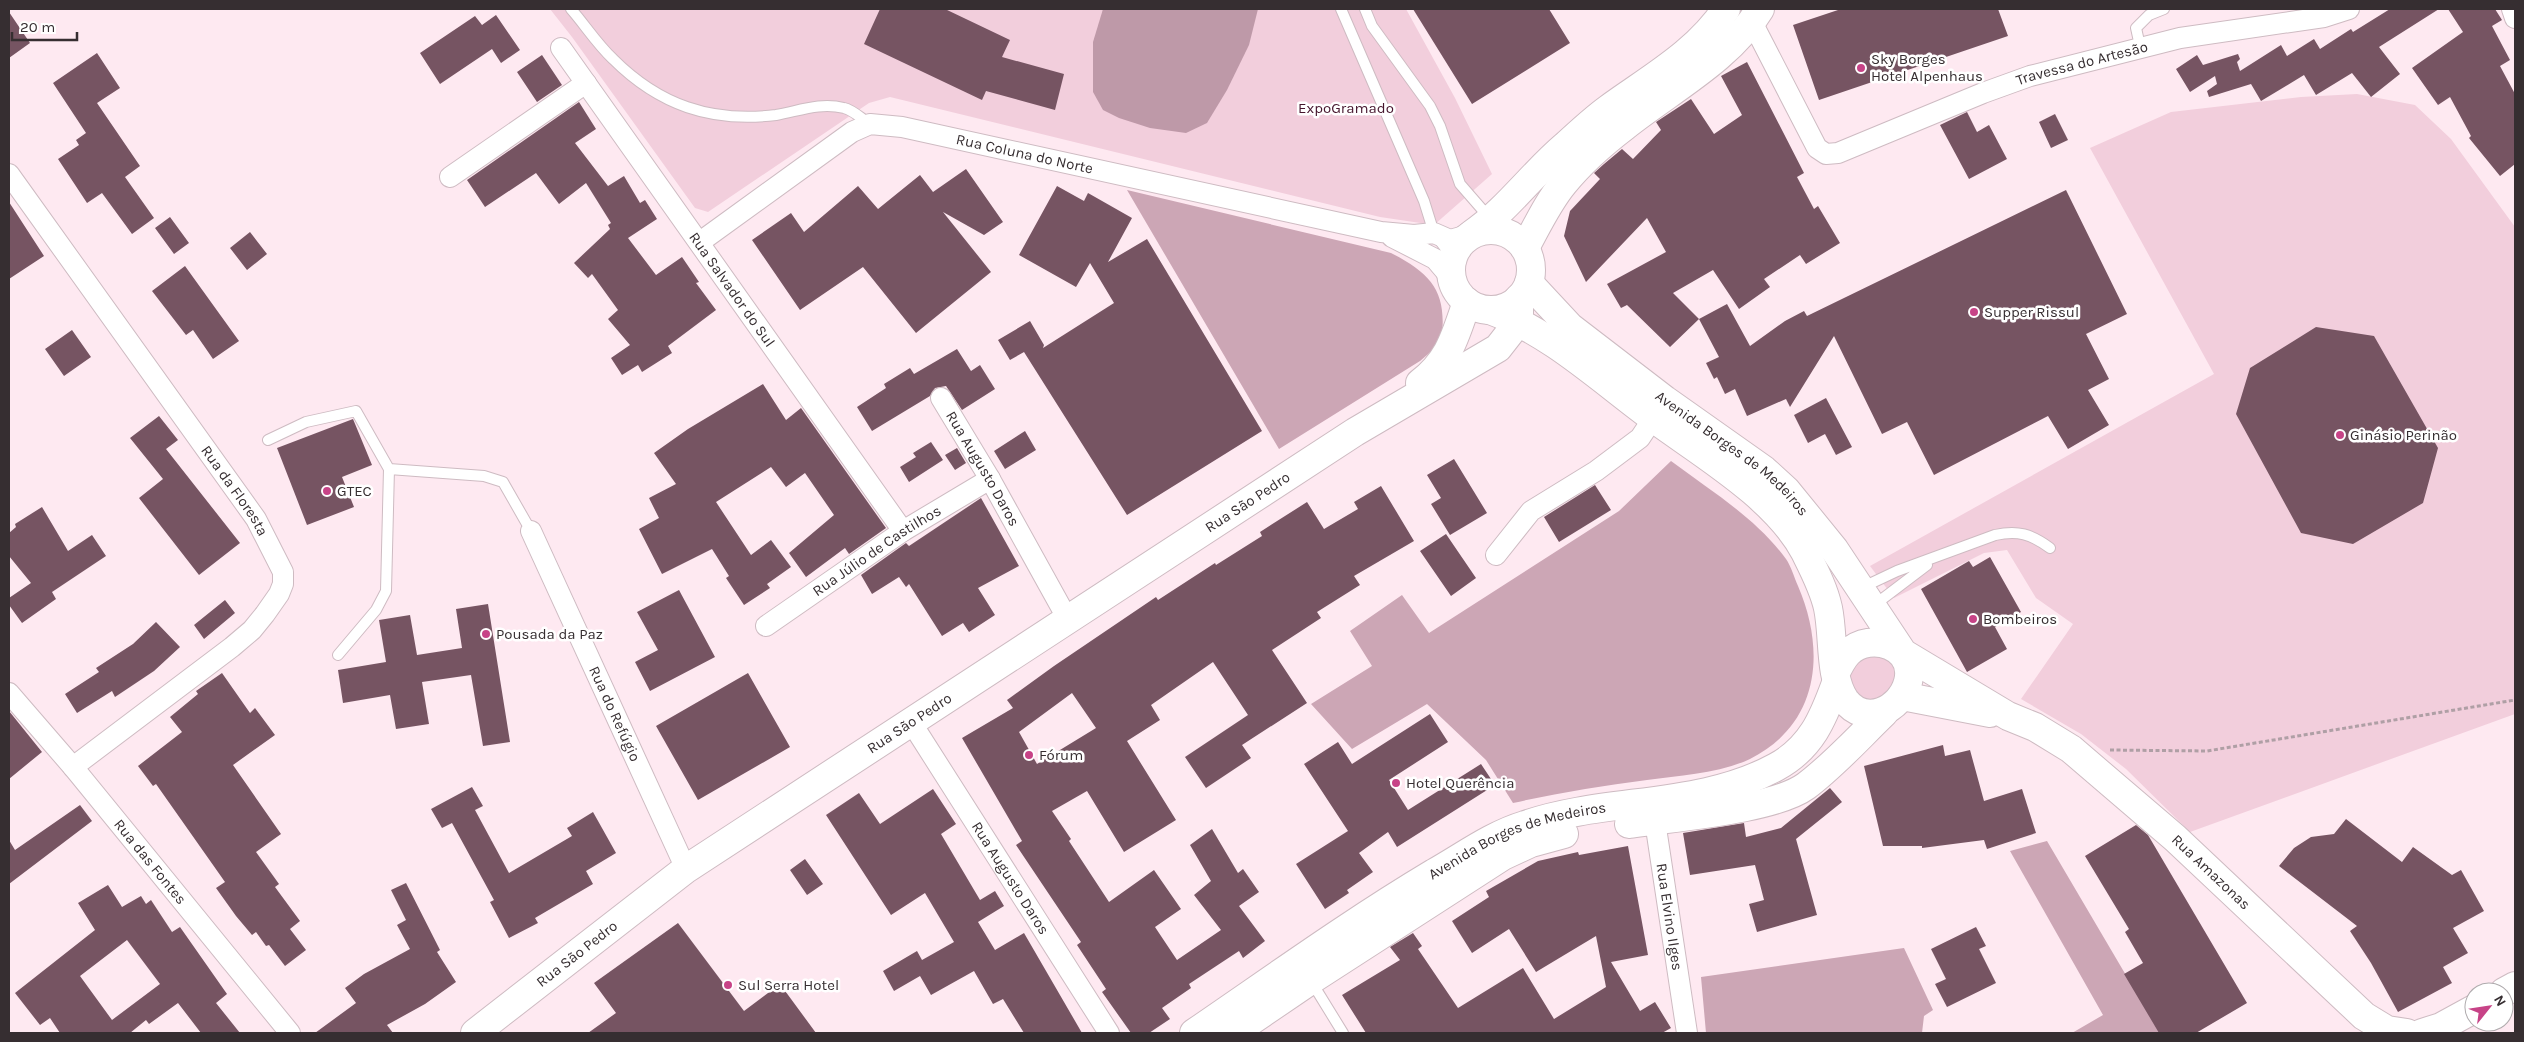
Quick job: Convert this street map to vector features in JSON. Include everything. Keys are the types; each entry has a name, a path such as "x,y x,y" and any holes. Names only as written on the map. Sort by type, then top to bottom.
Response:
{"main road":[{"path":"1478,306 1457,292 1452,268 1460,244 1488,228 1520,188 1563,147 1606,111 1691,50 1716,24 1726,9"},
{"path":"1525,248 1564,182 1625,126 1714,59 1749,13"},
{"path":"1488,228 1510,234 1525,248 1531,266 1522,301"},
{"name":"Avenida Borges de Medeiros","path":"1478,306 1522,301 1570,327 1778,517 1804,550 1820,584 1828,608 1836,678 1823,719 1798,751 1778,766 1761,775 1654,810"},
{"name":"Avenida Borges de Medeiros","path":"1522,301 1558,346 1659,409 1764,470 1786,490 1823,535 1903,653"},
{"name":"Rua São Pedro","path":"475,1033 686,869 1067,618 1355,432 1498,348 1522,301"},
{"name":"Rua São Pedro","path":"1355,432 1440,366 1478,306"},
{"path":"1498,348 1518,336 1558,346"},
{"path":"1875,642 1889,644 2008,716 1893,705 1867,713 1857,710 1846,701 1836,678 1848,652 1861,645 1875,642"},
{"path":"1893,705 1909,681 1909,670 1903,653"},
{"name":"Avenida Borges de Medeiros","path":"1233,1033 1277,989 1311,980 1413,899 1497,836 1525,824 1554,817 1654,810 1724,810 1788,796 1806,786 1893,705"},
{"name":"Rua Amazonas","path":"2008,716 2035,727 2071,749 2174,838 2366,1025 2407,1033"},
{"name":"Avenida Borges de Medeiros","path":"1194,1033 1277,989 1413,899"},
{"path":"2438,1031 2464,1016"}],"street":[{"name":"Travessa do Artesão","path":"1749,13 1817,148 1826,154 1838,153 1983,93 2030,76 2140,46 2180,38 2324,17 2349,9"},
{"path":"2512,9 2515,18"},
{"name":"Rua Salvador do Sul","path":"561,48 903,531"},
{"path":"450,177 586,83"},
{"name":"Rua Coluna do Norte","path":"870,124 902,127 1381,232 1434,233 1450,240 1488,228"},
{"path":"700,242 852,132 870,124"},
{"name":"Rua da Floresta","path":"9,174 256,519 283,572 283,584 279,594 252,630 72,767"},
{"name":"Rua Coluna do Norte","path":"1381,232 1452,268"},
{"name":"Rua Augusto Daros","path":"941,398 990,479 1067,618"},
{"path":"1496,555 1531,511 1596,471 1640,438 1659,409"},
{"name":"Rua Júlio de Castilhos","path":"766,626 903,531 990,479"},
{"name":"Rua do Refúgio","path":"532,532 686,869"},
{"name":"Rua das Fontes","path":"9,693 290,1033"},
{"name":"Rua Augusto Daros","path":"911,722 1109,1033"},
{"name":"Rua Elvino Ilges","path":"1654,810 1687,1033"}],"lane":[{"path":"571,9 612,58 643,86 672,102 709,114 752,117 822,105 845,108 870,124"},
{"path":"1341,9 1424,202 1434,233 1452,268"},
{"path":"1365,9 1372,26 1430,106 1440,126 1460,184 1488,228"},
{"path":"2140,46 2136,28 2149,15 2164,9"},
{"path":"268,440 306,422 356,411 389,469 386,591 376,610 338,656"},
{"path":"389,469 484,476 503,482 532,532"},
{"path":"1866,598 1897,571 1936,559 1996,535 2012,532 2026,535 2050,548"},
{"path":"1866,598 1906,579 1936,559"},
{"path":"1311,980 1343,1033"}],"path":[{"path":"2071,749 2207,751 2515,700"}],"green space":[{"name":"ExpoGramado","path":"550,9 1406,9 1455,98 1492,174 1434,225 1380,217 890,97 869,103 708,212 695,208"},
{"path":"2357,94 2415,105 2451,139 2515,227 2515,714 2190,832 2126,769 2081,734 2021,699 2073,624 2036,598 2007,550 1984,553 1894,598 1870,566 2214,374 2090,148 2171,112 2301,97"},
{"path":"1872,652 1893,661 1898,684 1880,701 1859,697 1851,684 1851,668 1853,664"}],"shaded area":[{"path":"1103,9 1258,9 1249,45 1227,90 1207,123 1186,133 1150,128 1119,118 1103,110 1093,92 1093,42"},
{"path":"1127,190 1391,253 1418,269 1435,288 1440,299 1442,311 1441,343 1420,361 1279,449"},
{"path":"1671,461 1732,506 1761,531 1786,559 1798,586 1807,611 1812,636 1814,660 1811,684 1803,706 1791,726 1773,744 1750,759 1712,771 1596,787 1513,803 1486,760 1427,704 1352,749 1311,704 1372,666 1350,631 1402,595 1429,633 1619,511"},
{"path":"2047,841 2160,1033 2072,1033 2103,1015 2010,851"},
{"path":"1904,948 1933,1010 1924,1016 1922,1033 1706,1033 1701,977"}],"building":[{"path":"880,9 945,9 1010,40 1002,57 1064,74 1055,110 986,91 982,100 864,44"},
{"path":"1413,9 1549,9 1570,43 1472,104"},
{"name":"Sky Borges Hotel Alpenhaus","path":"1841,9 1998,9 2008,36 1819,100 1793,25"},
{"path":"2390,9 2439,9 2379,47 2400,74 2371,97 2352,73 2316,95 2304,75 2261,101 2251,84 2209,97 2207,91 2217,84 2215,76 2190,92 2176,69 2197,55 2203,65 2238,54 2240,59 2237,62 2240,71 2281,45 2287,56 2314,39 2320,49 2351,29 2353,32"},
{"path":"2448,9 2495,9 2502,20 2492,26 2510,60 2500,66 2515,94 2515,164 2500,176 2469,138 2471,136 2450,97 2438,105 2412,68 2463,32"},
{"path":"9,12 30,43 9,58"},
{"path":"496,15 520,50 501,63 492,49 440,84 420,53 475,16 482,25"},
{"path":"97,53 120,88 97,103 140,166 125,177 154,218 132,234 102,193 87,203 58,159 79,145 76,140 86,133 53,83"},
{"path":"542,55 562,85 537,102 517,72"},
{"path":"1747,62 1804,173 1797,177 1814,209 1818,206 1840,243 1806,264 1800,255 1764,279 1770,287 1739,309 1713,270 1673,293 1699,319 1670,347 1627,305 1621,308 1607,284 1666,252 1647,218 1586,282 1564,236 1570,211 1600,179 1594,173 1622,149 1633,159 1661,130 1656,122 1691,99 1714,134 1742,115 1721,76"},
{"path":"579,102 596,129 575,143 608,186 624,176 640,203 645,200 657,219 628,238 656,275 682,257 699,282 696,283 716,310 668,346 672,353 642,372 638,365 622,375 611,358 630,345 608,319 618,310 592,274 588,278 574,263 610,229 608,225 611,223 586,183 559,204 536,173 485,207 467,180"},
{"path":"1967,112 1977,132 1989,125 2007,159 1969,179 1940,125"},
{"path":"2055,114 2068,140 2051,148 2039,122"},
{"path":"966,169 1003,222 984,235 943,212 991,272 916,333 863,267 800,310 752,240 791,213 804,232 858,186 878,209 920,175 933,192"},
{"path":"1057,186 1084,201 1088,193 1132,218 1108,262 1147,239 1262,431 1127,515 1024,352 1010,360 998,340 1030,321 1044,345 1043,348 1114,303 1090,263 1076,287 1019,255"},
{"name":"Supper Rissul","path":"2066,190 2127,314 2086,334 2109,379 2088,390 2109,425 2068,449 2048,416 1934,475 1907,422 1882,434 1834,336 1790,407 1786,399 1747,416 1735,389 1725,394 1717,377 1714,379 1706,363 1719,357 1699,319 1727,304 1750,346 1785,321 1804,311 1807,316"},
{"path":"9,202 44,256 9,279"},
{"path":"170,217 189,243 174,254 155,228"},
{"path":"250,232 267,254 247,270 230,248"},
{"path":"185,266 239,341 213,359 193,330 186,335 152,291"},
{"name":"Ginásio Perinão","path":"2316,327 2374,336 2438,448 2423,503 2353,544 2301,533 2236,414 2250,368"},
{"path":"72,330 91,357 64,376 45,349"},
{"path":"957,349 971,371 980,365 995,389 962,410 946,386 935,388 930,396 872,431 857,407 886,388 884,384 910,368 914,374"},
{"path":"763,384 786,420 801,408 886,528 849,554 845,548 806,577 789,553 834,515 805,473 786,487 771,467 716,502 751,555 771,540 791,567 767,584 770,588 744,605 726,578 729,576 712,549 662,574 639,529 659,518 649,498 676,484 654,453 688,429"},
{"path":"1826,398 1852,447 1836,455 1825,434 1808,443 1794,415"},
{"path":"159,416 178,440 166,449 240,543 199,575 139,498 163,479 130,438"},
{"path":"353,419 372,465 342,477 354,507 307,525 277,448"},
{"path":"1025,431 1036,450 1005,469 994,451"},
{"path":"931,442 943,460 909,482 900,467 916,457 913,453"},
{"path":"957,448 966,463 955,470 945,455"},
{"path":"1454,459 1487,513 1450,535 1431,504 1441,498 1427,475"},
{"path":"1595,485 1611,510 1559,542 1544,517"},
{"path":"1381,486 1414,541 1354,576 1360,585 1317,612 1321,618 1272,650 1307,703 1242,745 1251,758 1206,788 1185,757 1248,715 1213,662 1151,705 1160,720 1127,741 1176,820 1124,852 1087,791 1052,811 1071,839 1069,841 1109,902 1154,870 1181,909 1155,927 1177,960 1221,930 1194,895 1211,881 1190,845 1212,829 1238,873 1243,869 1259,892 1239,906 1265,941 1243,958 1239,951 1189,984 1191,988 1162,1008 1170,1019 1149,1033 1131,1033 1102,992 1106,989 1077,945 1081,942 1016,845 1022,841 962,738 1013,708 1007,700 1054,666 1156,597 1158,600 1215,563 1216,565 1262,536 1260,532 1307,502 1324,529 1358,509 1354,502","holes":["1072,693 1096,728 1037,764 1019,732"]},
{"path":"981,498 1019,566 978,588 995,615 969,632 963,623 942,636 909,584 906,587 899,577 872,594 861,575 906,543 909,546"},
{"path":"42,507 68,551 92,535 106,556 52,592 56,599 22,623 9,605 9,598 31,583 9,556 9,533 16,527 15,524"},
{"path":"1446,534 1476,578 1451,596 1420,551"},
{"name":"Bombeiros","path":"1990,557 2021,612 1995,627 2007,649 1967,672 1921,589 1969,561 1973,567"},
{"path":"679,590 715,657 650,691 635,662 658,650 637,612"},
{"path":"225,600 235,613 204,639 194,625"},
{"path":"488,604 510,742 483,746 471,675 422,682 429,724 396,729 390,695 343,703 338,670 386,662 379,620 410,615 417,655 462,648 456,609"},
{"path":"156,622 180,647 154,671 115,697 112,691 77,713 65,694 99,672 96,668 133,644"},
{"path":"222,673 250,713 255,708 275,735 233,765 281,834 256,852 279,884 275,887 300,921 290,929 306,950 285,966 269,945 266,946 256,932 252,935 236,916 216,888 225,882 156,784 153,786 138,766 182,732 170,717 198,694 196,691"},
{"path":"748,673 790,747 698,800 656,726"},
{"path":"9,711 42,752 9,779"},
{"path":"1430,714 1448,742 1389,780 1408,810 1481,764 1495,785 1397,847 1388,832 1359,853 1373,872 1347,890 1349,893 1325,909 1296,864 1348,831 1304,764 1338,742 1352,764"},
{"path":"1943,745 1945,756 1970,750 1984,801 2022,789 2036,833 1987,849 1984,840 1922,848 1922,846 1883,846 1864,766"},
{"path":"472,787 483,806 475,810 509,873 572,836 567,828 593,812 616,853 586,871 593,884 535,918 538,923 509,938 490,902 494,900 452,823 442,828 431,809"},
{"path":"1830,788 1842,802 1796,839 1817,915 1757,932 1749,904 1764,900 1755,865 1690,875 1683,833 1744,823 1746,837 1781,828"},
{"path":"933,789 956,824 941,834 980,900 995,891 1004,906 978,922 995,950 1024,933 1082,1033 1024,1033 1003,999 993,1004 974,971 931,995 920,976 894,991 883,971 917,951 922,960 954,942 925,893 891,915 826,815 859,793 880,824"},
{"path":"80,805 92,821 9,884 9,840 15,850"},
{"path":"2346,819 2402,862 2413,847 2452,875 2461,870 2484,911 2453,928 2468,953 2443,967 2452,983 2398,1012 2371,963 2350,931 2357,926 2279,866 2294,848 2311,837 2334,834"},
{"path":"2136,825 2148,835 2247,1003 2196,1033 2159,1033 2124,974 2143,963 2125,932 2129,929 2085,856"},
{"path":"1628,846 1648,955 1611,962 1640,1011 1655,1002 1671,1028 1662,1033 1366,1033 1342,995 1400,960 1390,947 1413,933 1422,946 1418,949 1458,1008 1523,968 1554,1019 1606,987 1596,936 1536,972 1509,929 1472,953 1452,921 1489,897 1486,891 1538,861 1578,852 1579,855"},
{"path":"805,859 823,884 807,895 790,870"},
{"path":"406,883 440,950 437,952 456,982 425,1004 387,1025 393,1033 315,1033 356,1003 345,988 364,974 410,949 397,925 406,920 391,890"},
{"path":"108,885 122,907 141,896 146,904 151,900 172,932 180,927 227,994 216,1003 240,1033 201,1033 178,1003 149,1024 146,1020 130,1033 60,1033 50,1018 40,1025 15,993 95,930 78,903","holes":["127,940 160,984 112,1020 80,976"]},
{"path":"678,923 744,1011 780,984 816,1033 588,1033 616,1013 594,983"},
{"path":"1976,927 1986,946 1979,949 1996,983 1947,1007 1935,984 1946,979 1931,949"}],"place":[{"name":"Sky Borges Hotel Alpenhaus","path":"1861,68"},
{"name":"Supper Rissul","path":"1974,312"},
{"name":"Ginásio Perinão","path":"2340,435"},
{"name":"GTEC","path":"327,491"},
{"name":"Bombeiros","path":"1973,619"},
{"name":"Pousada da Paz","path":"486,634"},
{"name":"Fórum","path":"1029,755"},
{"name":"Hotel Querência","path":"1396,783"},
{"name":"Sul Serra Hotel","path":"728,985"}]}
